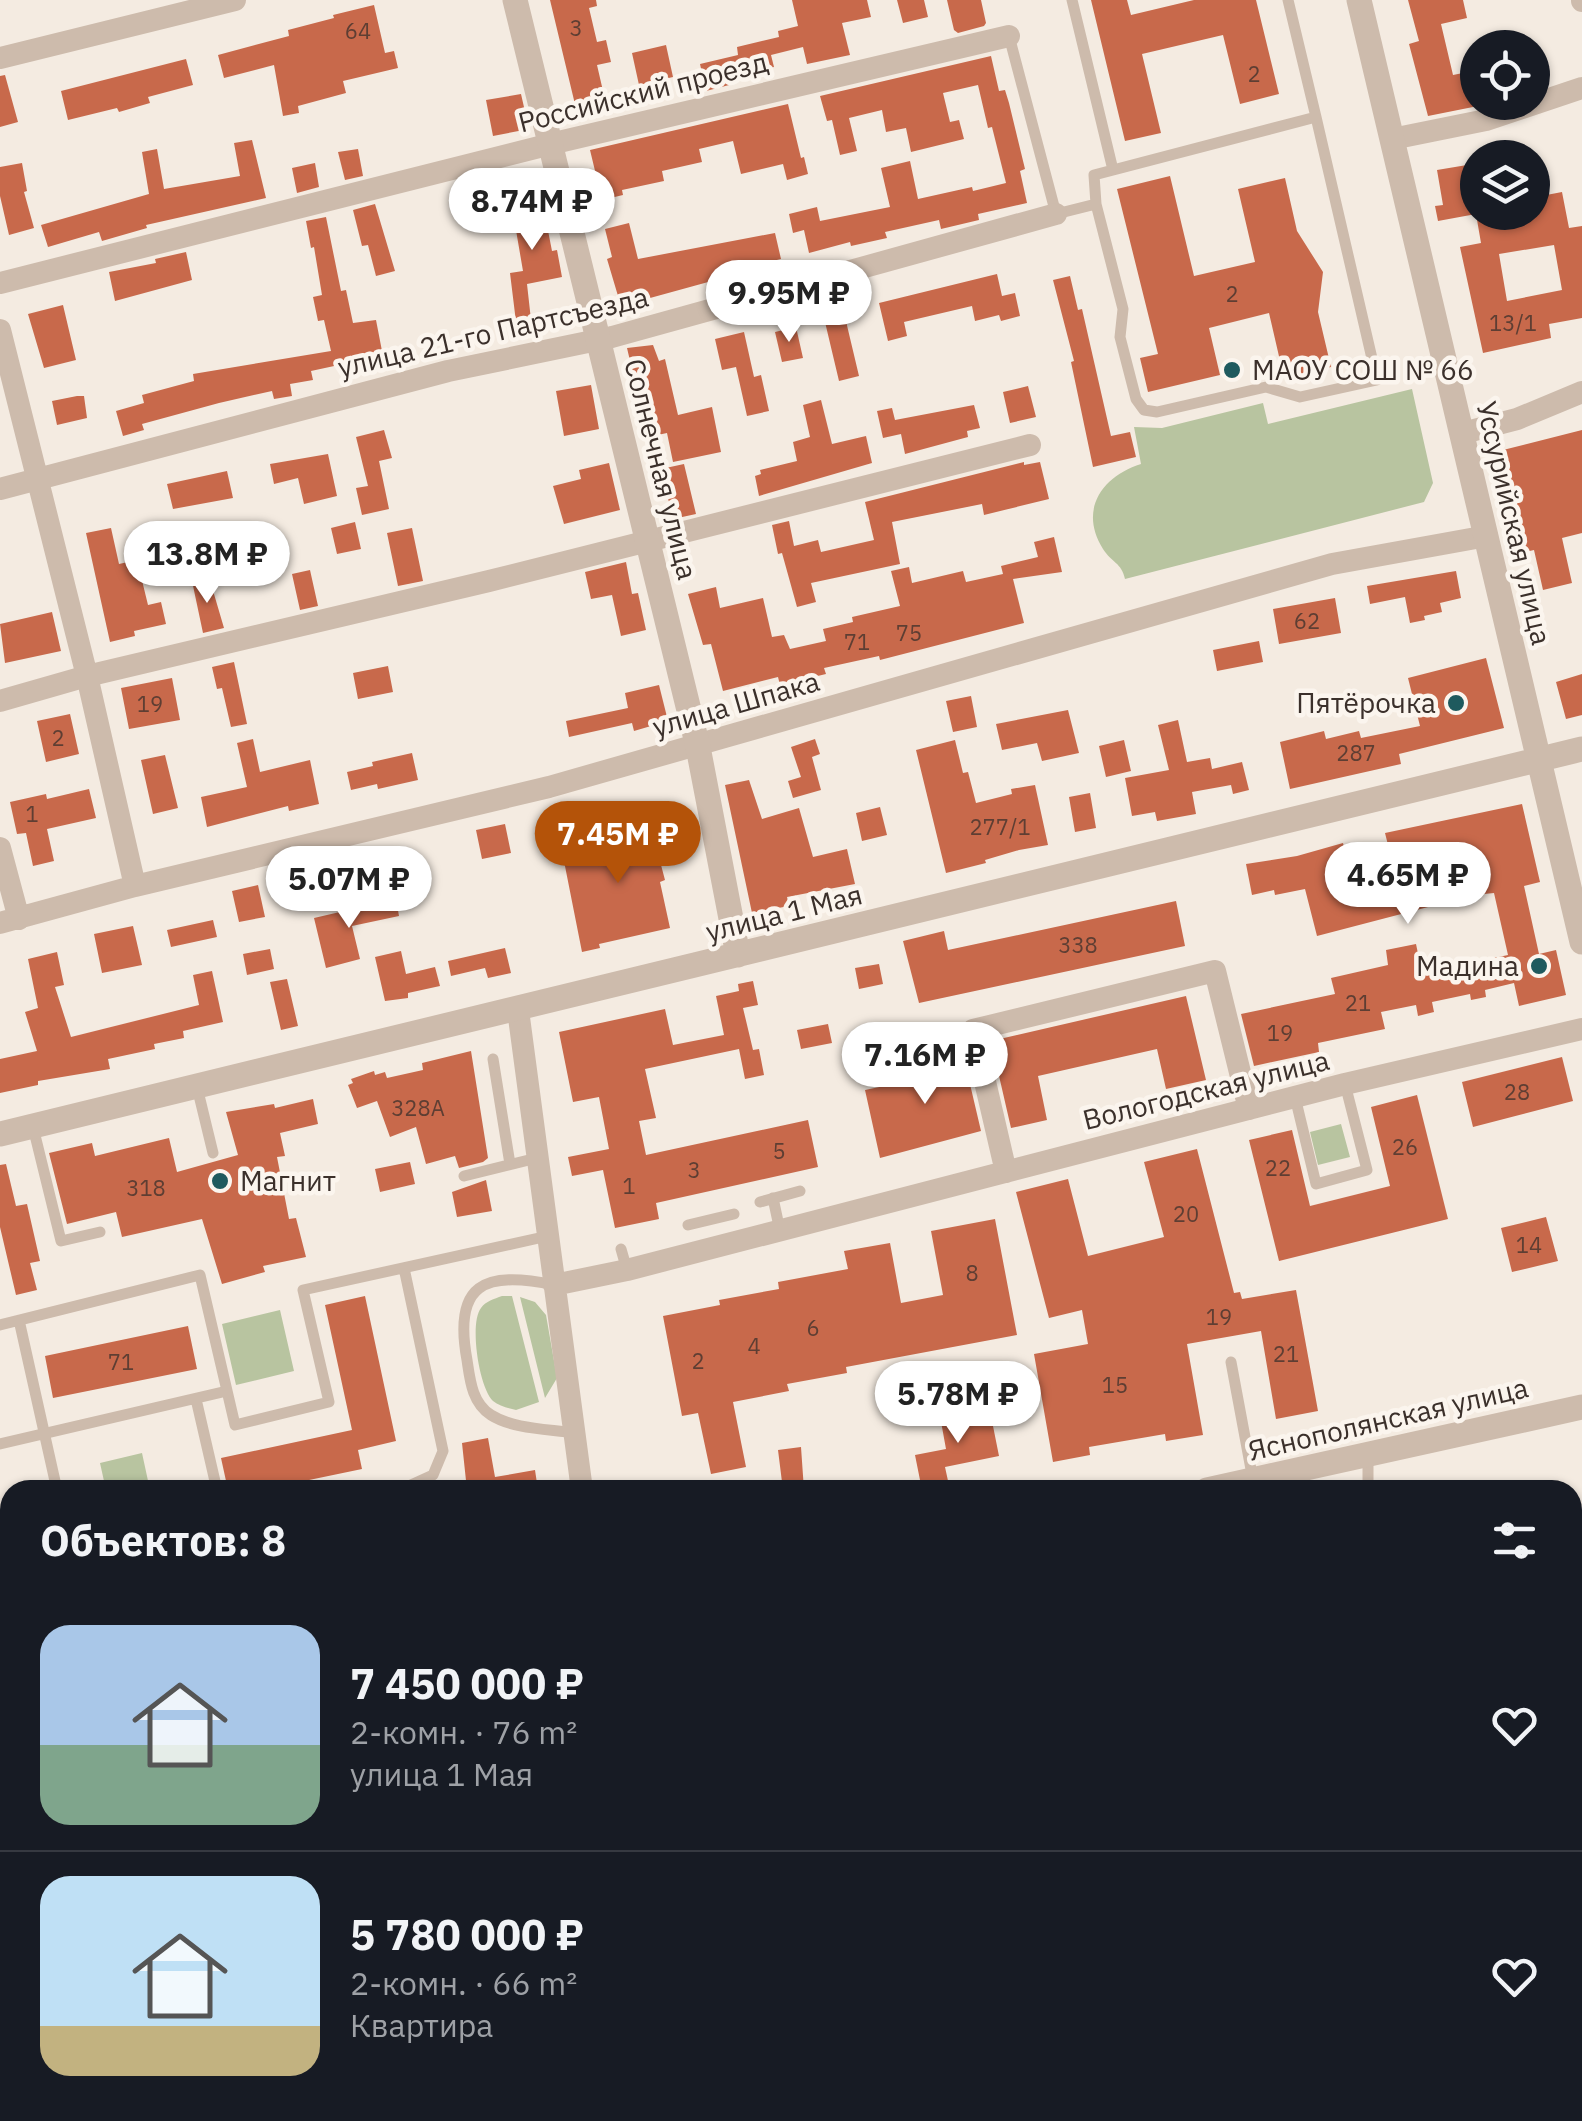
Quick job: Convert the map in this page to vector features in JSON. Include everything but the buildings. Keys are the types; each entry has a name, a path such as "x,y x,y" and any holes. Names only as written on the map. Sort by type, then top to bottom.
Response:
{"street":[{"path":"0,58 235,0"},
{"name":"Солнечная улица","path":"515,0 698,747 738,955"},
{"name":"Уссурийская улица","path":"1359,0 1582,942"},
{"name":"Российский проезд","path":"0,283 550,145 1009,36"},
{"path":"1392,139 1486,120 1582,88"},
{"name":"улица 21-го Партсъезда","path":"0,488 448,371 599,340 1056,214"},
{"path":"0,330 136,886"},
{"path":"1463,433 1518,419 1582,392"},
{"path":"0,701 87,676 1030,445"},
{"name":"улица Шпака","path":"10,921 136,886 549,787 698,747 1332,564 1487,536"},
{"name":"улица 1 Мая","path":"0,1134 1582,750"},
{"path":"0,848 10,921"},
{"path":"1006,1172 973,1030 1215,972 1250,1109"},
{"path":"518,1010 581,1480"},
{"name":"Вологодская улица","path":"554,1284 624,1260 722,1246 1345,1084 1582,1029"},
{"name":"Яснополянская улица","path":"1275,1480 1582,1407"}],"lane":[{"path":"1072,0 1114,170"},
{"path":"1288,0 1316,117 1377,380 1300,397 1266,387 1158,412 1144,410 1136,399 1120,336 1123,309 1096,204 1094,175 1316,117"},
{"path":"1009,36 1056,214 1096,204"},
{"path":"493,1060 510,1164"},
{"path":"1295,1098 1316,1184 1366,1170 1345,1084"},
{"path":"197,1088 213,1152"},
{"path":"34,1126 61,1241 100,1232"},
{"path":"464,1176 537,1158"},
{"path":"780,1231 767,1200 800,1192"},
{"path":"688,1225 734,1214"},
{"path":"716,1218 722,1246"},
{"path":"0,1324 200,1275 235,1425 329,1402 303,1290 548,1236"},
{"path":"404,1268 443,1451 433,1475 422,1480"},
{"path":"554,1284 506,1279 475,1290 465,1304 462,1336 471,1386 485,1410 508,1422 574,1434"},
{"path":"19,1320 55,1480"},
{"path":"1231,1362 1267,1480"},
{"path":"0,1444 227,1391"},
{"path":"196,1400 215,1480"},
{"path":"1368,1455 1368,1480"}],"green space":[{"path":"1412,389 1433,483 1424,502 1125,579 1103,549 1093,521 1094,508 1106,486 1127,469 1141,464 1134,427 1162,428 1263,403 1268,424"},
{"path":"1341,1124 1350,1157 1318,1165 1310,1132"},
{"path":"512,1296 539,1402 516,1410 501,1406 488,1394 477,1355 477,1316 485,1304"},
{"path":"520,1297 535,1302 546,1315 557,1378 545,1398"},
{"path":"280,1310 294,1371 236,1385 222,1324"},
{"path":"142,1453 148,1480 104,1480 100,1463"}],"place":[{"name":"МАОУ СОШ № 66","path":"1232,370"},
{"name":"Пятёрочка","path":"1456,703"},
{"name":"Мадина","path":"1539,966"},
{"name":"Магнит","path":"220,1181"}]}
